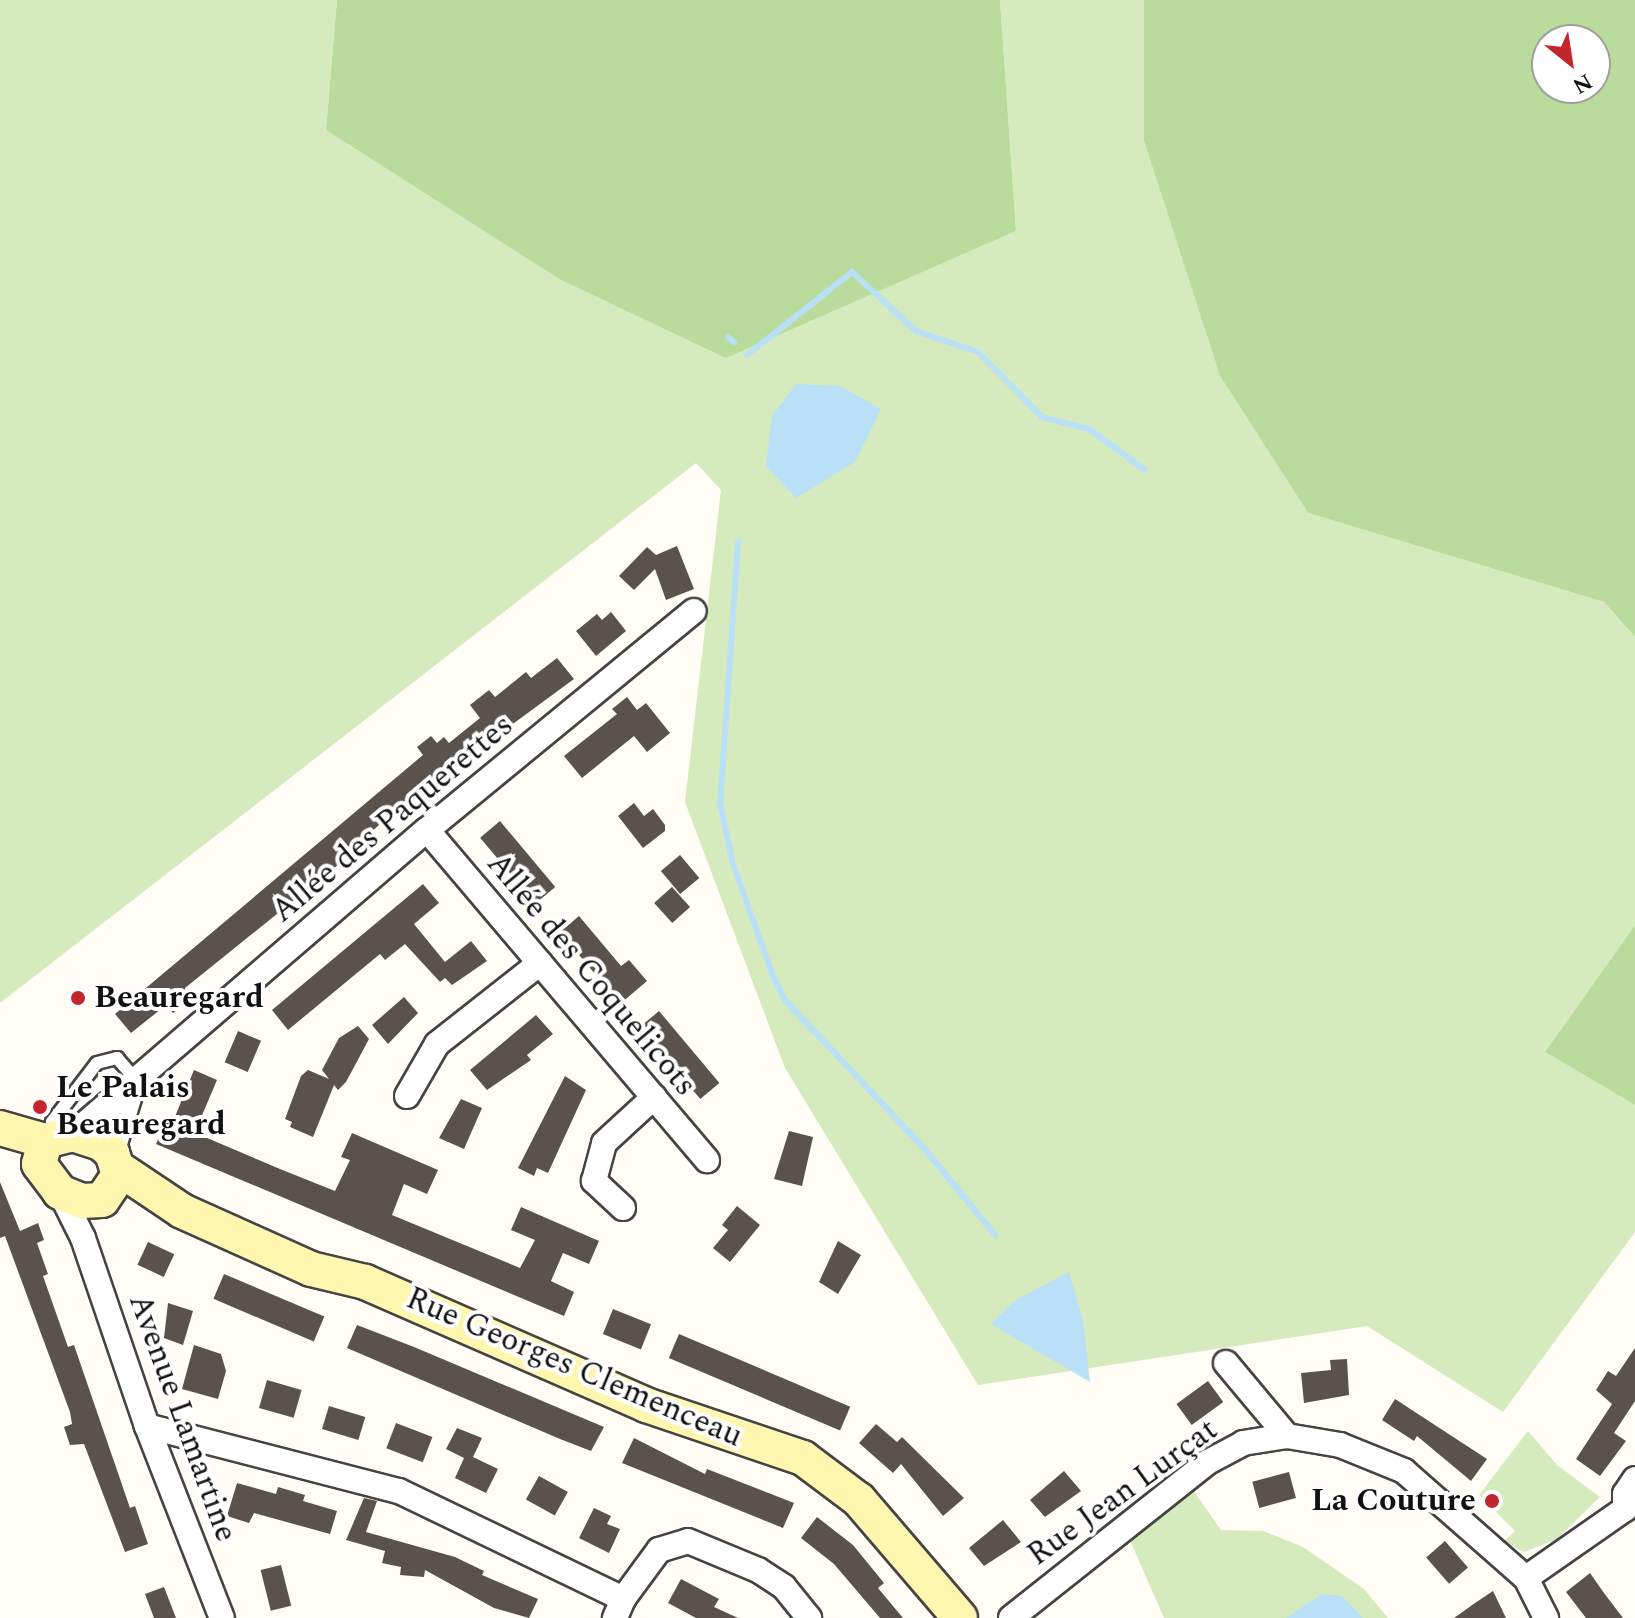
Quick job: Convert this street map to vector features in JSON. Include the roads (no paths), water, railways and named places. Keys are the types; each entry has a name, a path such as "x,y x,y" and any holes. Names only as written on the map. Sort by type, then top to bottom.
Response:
{"street":[{"name":"Allée des Paquerettes","path":"52,1143 135,1079 427,830 694,611"},
{"name":"Allée des Coquelicots","path":"427,830 707,1160"},
{"path":"407,1096 437,1044 540,963"},
{"path":"83,1238 109,1179 135,1079"},
{"path":"623,1208 594,1181 604,1143 654,1097"},
{"name":"Rue Georges Clemenceau","path":"0,1128 52,1143"},
{"name":"Rue Georges Clemenceau","path":"0,1136 52,1143 101,1143 109,1179"},
{"name":"Rue Georges Clemenceau","path":"52,1143 60,1192 109,1179 311,1269 365,1282 522,1346 558,1368 646,1405 803,1458 859,1500 960,1618"},
{"name":"Avenue Lamartine","path":"60,1192 83,1238 147,1426 222,1618"},
{"path":"1226,1363 1287,1436"},
{"path":"147,1426 399,1491 619,1609 659,1550 688,1541 758,1570 784,1587 809,1618"},
{"name":"Rue Jean Lurçat","path":"1011,1618 1208,1462 1243,1443 1287,1436 1340,1445 1404,1471 1526,1578 1546,1618"},
{"path":"1526,1578 1624,1513 1625,1494 1635,1479"}],"lane":[{"path":"52,1143 52,1122 97,1063 117,1058 135,1079"}],"water":[{"path":"796,384 840,386 881,409 855,462 796,498 766,466 772,416"},
{"path":"1069,1272 1083,1320 1090,1382 991,1324 1014,1301"},
{"path":"1322,1594 1342,1596 1363,1618 1286,1618"}],"waterway":[{"path":"747,355 852,272 916,331 978,352 1042,417 1089,429 1145,470"},
{"path":"728,337 734,342"},
{"path":"738,542 720,803 733,864 773,976 784,999 925,1149 995,1235"}],"place":[{"name":"Beauregard","path":"78,998"},
{"name":"Le Palais Beauregard","path":"40,1107"},
{"name":"La Couture","path":"1492,1501"}]}
